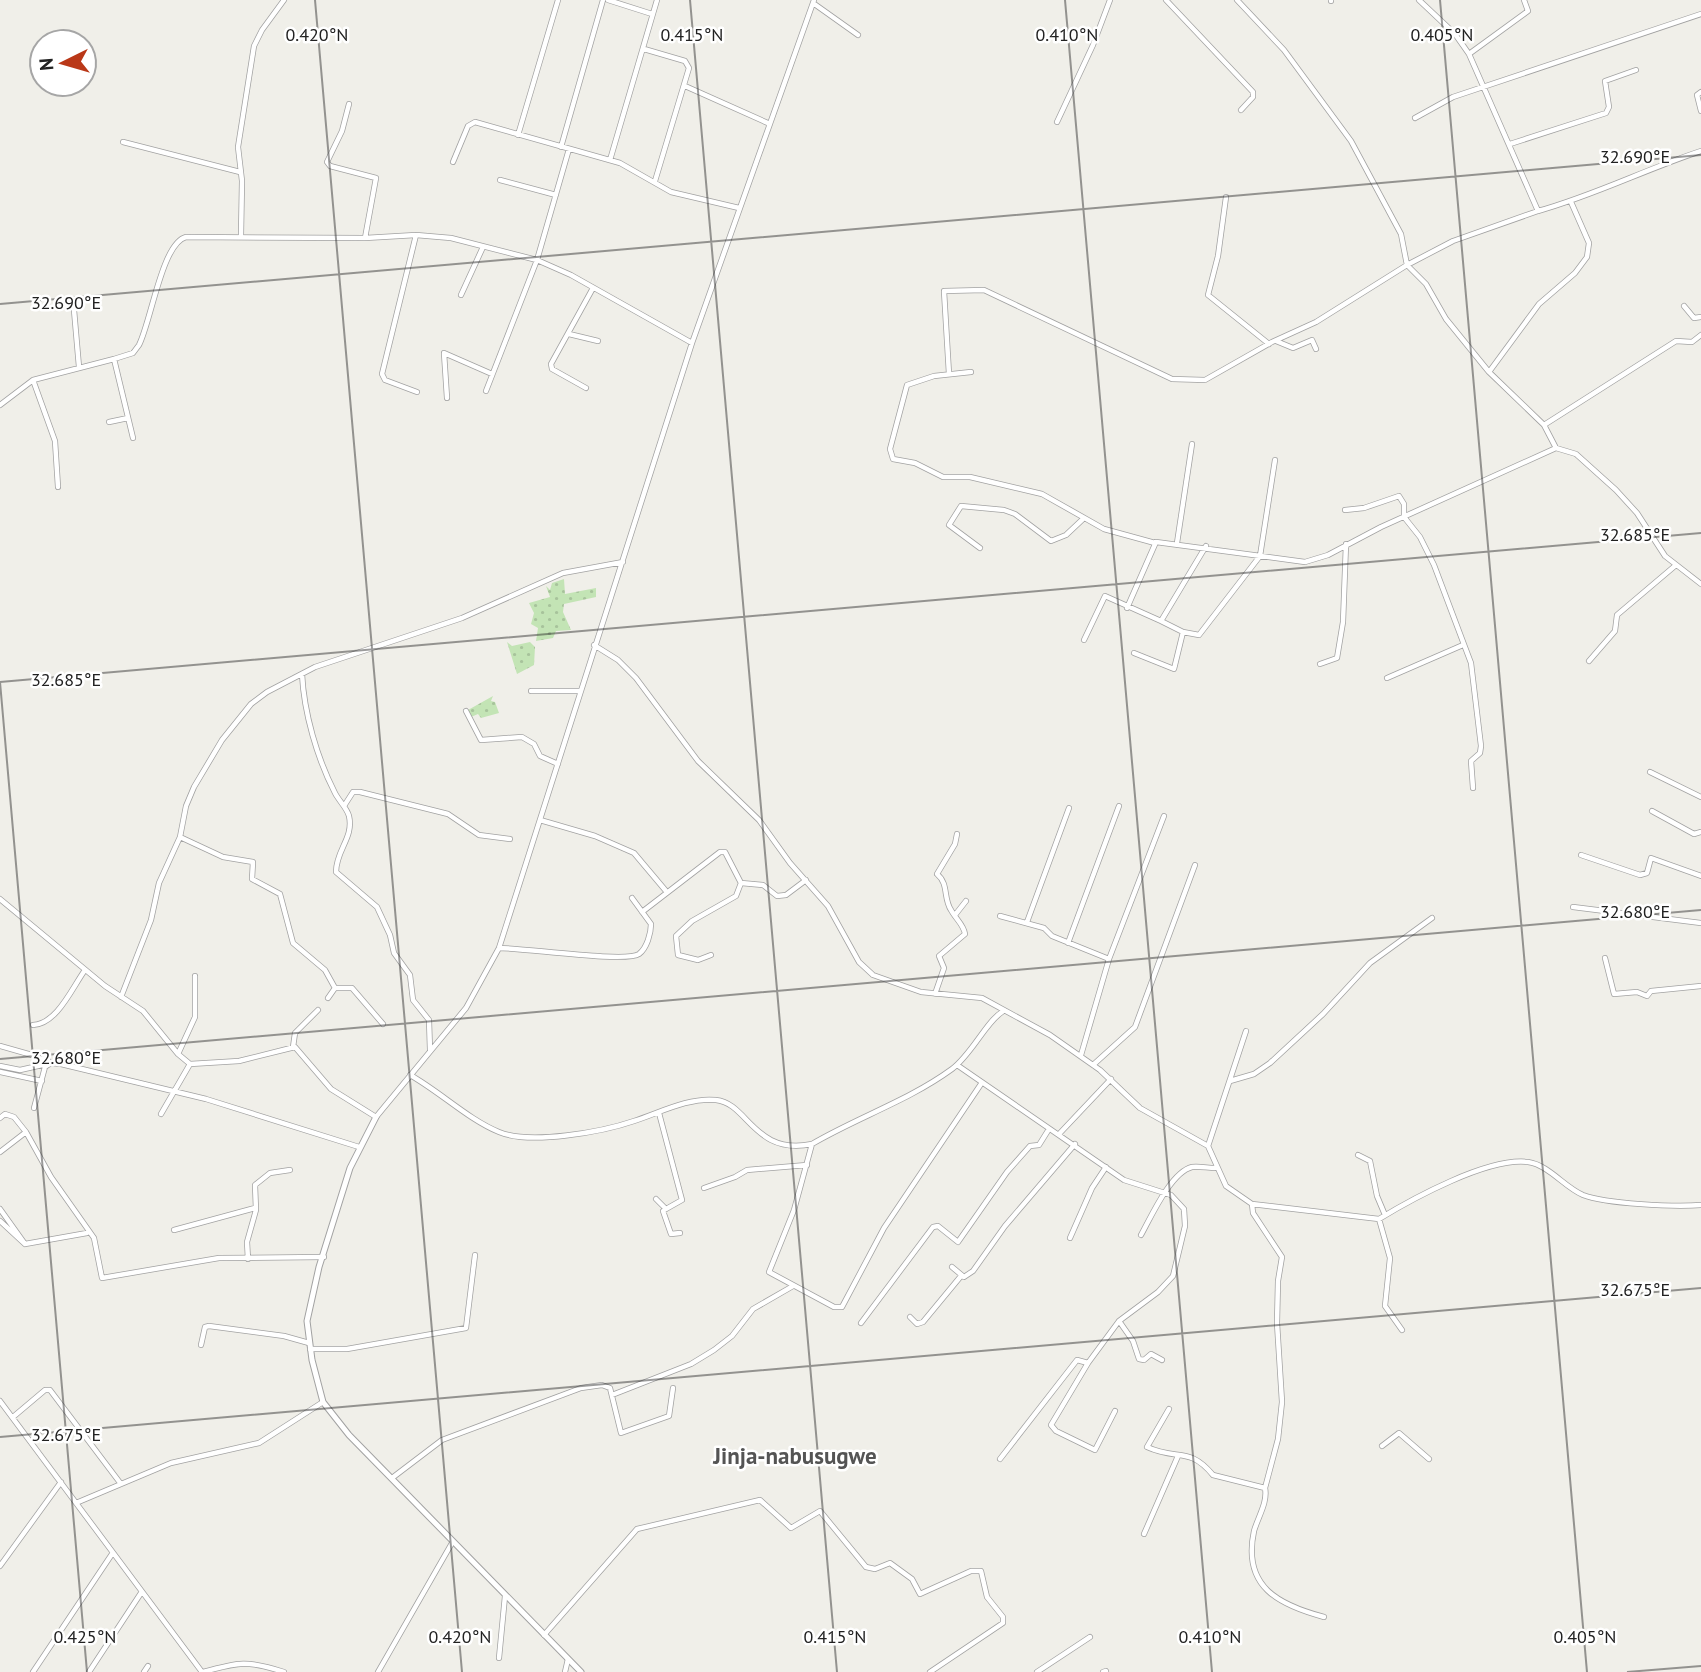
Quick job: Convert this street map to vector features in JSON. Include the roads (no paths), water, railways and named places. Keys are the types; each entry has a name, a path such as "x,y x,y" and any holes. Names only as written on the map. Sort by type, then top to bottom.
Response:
{"street":[{"path":"242,235 239,131 250,89 254,46 284,0"},
{"path":"518,135 558,0"},
{"path":"561,147 607,0 652,14"},
{"path":"610,160 657,0"},
{"path":"1056,122 1093,45 1110,0"},
{"path":"1166,0 1252,92 1253,97 1241,110"},
{"path":"1237,0 1284,50 1351,141 1401,234 1407,265 1426,284 1446,319 1489,372 1544,425 1556,447 1576,454 1616,490 1637,513 1665,556 1701,584"},
{"path":"1419,0 1455,34 1469,54 1538,211"},
{"path":"1469,54 1528,11 1524,0"},
{"path":"581,1672 349,1435 323,1402 309,1346 309,1305 359,1147 376,1118 466,1008 499,948 692,343 813,2 858,35"},
{"path":"1415,118 1453,97 1701,14"},
{"path":"644,48 687,63 685,86 655,181"},
{"path":"1510,144 1606,113 1609,107 1605,81 1636,70"},
{"path":"685,86 770,124"},
{"path":"1701,92 1697,100 1701,111"},
{"path":"349,104 342,131 327,162 328,166 376,178 365,238"},
{"path":"453,162 472,122 610,160 655,181 671,192 739,208"},
{"path":"123,142 240,172"},
{"path":"486,391 537,260 569,149"},
{"path":"949,374 943,294 948,290 984,290 1176,380 1205,380 1276,340 1316,322 1407,265 1452,241 1571,202 1615,181 1701,151"},
{"path":"500,180 556,195"},
{"path":"1226,197 1209,298 1269,344"},
{"path":"1489,372 1539,304 1575,273 1587,257 1589,243 1571,202"},
{"path":"416,235 382,374 385,380 417,392"},
{"path":"0,405 33,380 133,353 139,345 158,286 178,240 186,236 365,238 416,235 451,238 537,260 622,301 692,343"},
{"path":"461,295 484,247"},
{"path":"586,388 551,366 593,288"},
{"path":"1684,306 1694,318 1701,317"},
{"path":"74,310 79,367"},
{"path":"569,334 598,341"},
{"path":"1544,425 1676,341 1692,342 1701,335"},
{"path":"1276,340 1293,348 1312,340 1316,349"},
{"path":"447,398 444,353 492,374"},
{"path":"114,359 133,438"},
{"path":"971,372 949,374 907,386 890,449 893,459 915,463 943,477 970,477 1042,494 1104,529 1155,543 1163,541 1206,546 1305,562 1328,555 1346,544 1556,447"},
{"path":"33,380 55,441 58,487"},
{"path":"109,422 128,418"},
{"path":"1177,543 1192,444"},
{"path":"1084,640 1103,597 1108,596 1126,608 1183,632 1199,635 1260,556 1275,460"},
{"path":"1345,510 1364,508 1398,495 1404,504 1404,517 1420,537 1434,565 1471,663 1481,746 1481,751 1472,761 1473,788"},
{"path":"980,548 949,526 961,506 1004,510 1022,518 1051,541 1066,536 1083,519"},
{"path":"1126,608 1155,543"},
{"path":"1320,664 1336,658 1343,622 1346,544"},
{"path":"1161,621 1206,546"},
{"path":"121,997 151,920 159,883 180,837 186,806 194,787 222,740 251,704 267,691 302,673 462,618 563,573 622,562"},
{"path":"1589,661 1615,631 1617,615 1676,565"},
{"path":"1134,653 1174,669 1183,632"},
{"path":"594,645 618,660 636,678 693,755 759,820 790,863 828,906 859,962 866,969 891,984 935,994 982,998 993,1002 1003,1012 1022,1018 1081,1055 1111,1079 1140,1108 1208,1146"},
{"path":"1387,678 1463,645"},
{"path":"302,673 303,697 317,749 334,792 349,815 350,831 338,852 336,872 377,907 390,935 394,953 410,975 413,1000 429,1020 430,1051"},
{"path":"531,691 579,691"},
{"path":"466,711 481,740 522,737 534,744 540,756 558,764"},
{"path":"1650,772 1701,797"},
{"path":"344,807 353,792 370,794 413,808 448,814 479,835 509,839"},
{"path":"1068,943 1119,806"},
{"path":"1027,922 1069,808"},
{"path":"1652,811 1694,834 1701,832"},
{"path":"1081,1055 1110,959 1164,816"},
{"path":"540,820 594,836 634,853 666,891"},
{"path":"935,994 944,968 939,956 965,934 951,911 946,886 937,874 955,844 957,834"},
{"path":"180,837 223,857 253,862 252,879 280,894 293,943 325,970 335,988"},
{"path":"642,912 666,891 720,852 725,852 741,883 736,896 692,920 676,936 678,955 698,960 711,955"},
{"path":"1581,855 1640,875 1647,873 1648,861 1651,858 1701,876"},
{"path":"1093,1065 1135,1027 1195,865"},
{"path":"741,883 763,885 777,896 786,895 806,880"},
{"path":"499,948 629,958 642,952 651,929 632,898"},
{"path":"0,899 85,970 155,1022 178,1054 190,1064 239,1061 293,1047 298,1049 331,1089 376,1118"},
{"path":"955,915 966,901"},
{"path":"1573,907 1701,923"},
{"path":"1000,916 1027,922 1068,943 1110,959"},
{"path":"1230,1081 1254,1074 1270,1063 1323,1014 1370,963 1432,919"},
{"path":"1605,958 1614,994 1637,992 1647,996 1651,991 1701,986"},
{"path":"33,1025 45,1023 52,1016 85,970"},
{"path":"178,1054 195,1017 195,976"},
{"path":"328,998 335,988"},
{"path":"335,988 352,988 383,1024"},
{"path":"293,1047 295,1033 318,1010"},
{"path":"410,1075 485,1124 511,1136 540,1139 605,1130 689,1103 717,1100 769,1140 788,1146 812,1144 919,1091 957,1065 1003,1012"},
{"path":"1246,1031 1208,1146 1215,1168 1230,1191 1252,1204 1379,1219 1400,1204 1443,1184 1517,1162 1534,1164 1571,1188 1594,1198 1701,1205"},
{"path":"0,1046 46,1059 51,1063 206,1099 359,1147"},
{"path":"0,1066 20,1070 51,1063"},
{"path":"34,1108 45,1067 51,1063"},
{"path":"161,1114 190,1064"},
{"path":"957,1065 1049,1129 1060,1133 1124,1180 1171,1195 1185,1212 1185,1226 1173,1276 1158,1292 1119,1321 1088,1363 1051,1425 1056,1431 1095,1450 1115,1411"},
{"path":"0,1072 42,1081"},
{"path":"1060,1133 1104,1083 1111,1079"},
{"path":"812,1144 794,1210 769,1272 834,1307 842,1307 884,1228 981,1083"},
{"path":"659,1113 682,1200 663,1212 671,1234 680,1233"},
{"path":"0,1118 5,1114 13,1117 26,1132 88,1233 94,1238 102,1278 197,1261 324,1257"},
{"path":"861,1323 933,1227 938,1226 958,1242 1007,1172 1030,1146 1039,1145 1049,1129"},
{"path":"0,1152 26,1132"},
{"path":"952,1267 961,1276 967,1276 973,1271 1005,1226 1075,1144"},
{"path":"1358,1155 1370,1161 1377,1196 1385,1215"},
{"path":"704,1188 736,1177 747,1170 807,1165"},
{"path":"1070,1238 1092,1188 1106,1167"},
{"path":"1141,1235 1180,1173 1192,1167 1215,1168"},
{"path":"248,1259 246,1247 256,1208 253,1198 257,1181 270,1173 290,1170"},
{"path":"656,1199 666,1209"},
{"path":"1252,1204 1253,1213 1282,1257 1278,1281 1277,1323 1282,1402 1275,1455 1253,1539 1255,1566 1260,1580 1280,1603 1324,1617"},
{"path":"174,1230 256,1208"},
{"path":"0,1209 25,1244"},
{"path":"1379,1219 1390,1258 1384,1302 1402,1330"},
{"path":"0,1222 25,1244"},
{"path":"25,1244 88,1233"},
{"path":"201,1345 205,1327 209,1326 284,1336 309,1346 347,1349 466,1328 475,1255"},
{"path":"910,1317 917,1324 923,1322 961,1276"},
{"path":"612,1395 703,1357 732,1336 753,1309 793,1286"},
{"path":"1119,1321 1133,1341 1139,1359 1144,1360 1152,1354 1162,1360"},
{"path":"1000,1460 1077,1360 1088,1363"},
{"path":"392,1478 436,1444 580,1388 602,1385 610,1388 621,1433 669,1416 673,1388"},
{"path":"13,1417 45,1390 50,1391 121,1484"},
{"path":"0,1401 141,1593 203,1672 229,1663 247,1662 284,1672"},
{"path":"76,1503 171,1463 221,1449 259,1443 323,1402"},
{"path":"0,1413 6,1408"},
{"path":"1169,1409 1147,1446 1178,1456 1197,1458 1217,1477 1265,1488"},
{"path":"1382,1446 1399,1433 1429,1459"},
{"path":"1144,1534 1178,1456"},
{"path":"0,1565 61,1482"},
{"path":"544,1635 637,1529 760,1500 791,1528 820,1511 866,1567 875,1569 890,1563 912,1579 920,1594 971,1571 981,1571 987,1597 1003,1617 1003,1623 930,1672"},
{"path":"378,1672 452,1542"},
{"path":"33,1672 112,1554"},
{"path":"89,1672 141,1593"},
{"path":"499,1658 505,1596"},
{"path":"1037,1672 1090,1637"},
{"path":"565,1672 568,1659"},
{"path":"144,1672 148,1666"}],"district":[{"name":"Jinja-nabusugwe","path":"795,1455"}]}
